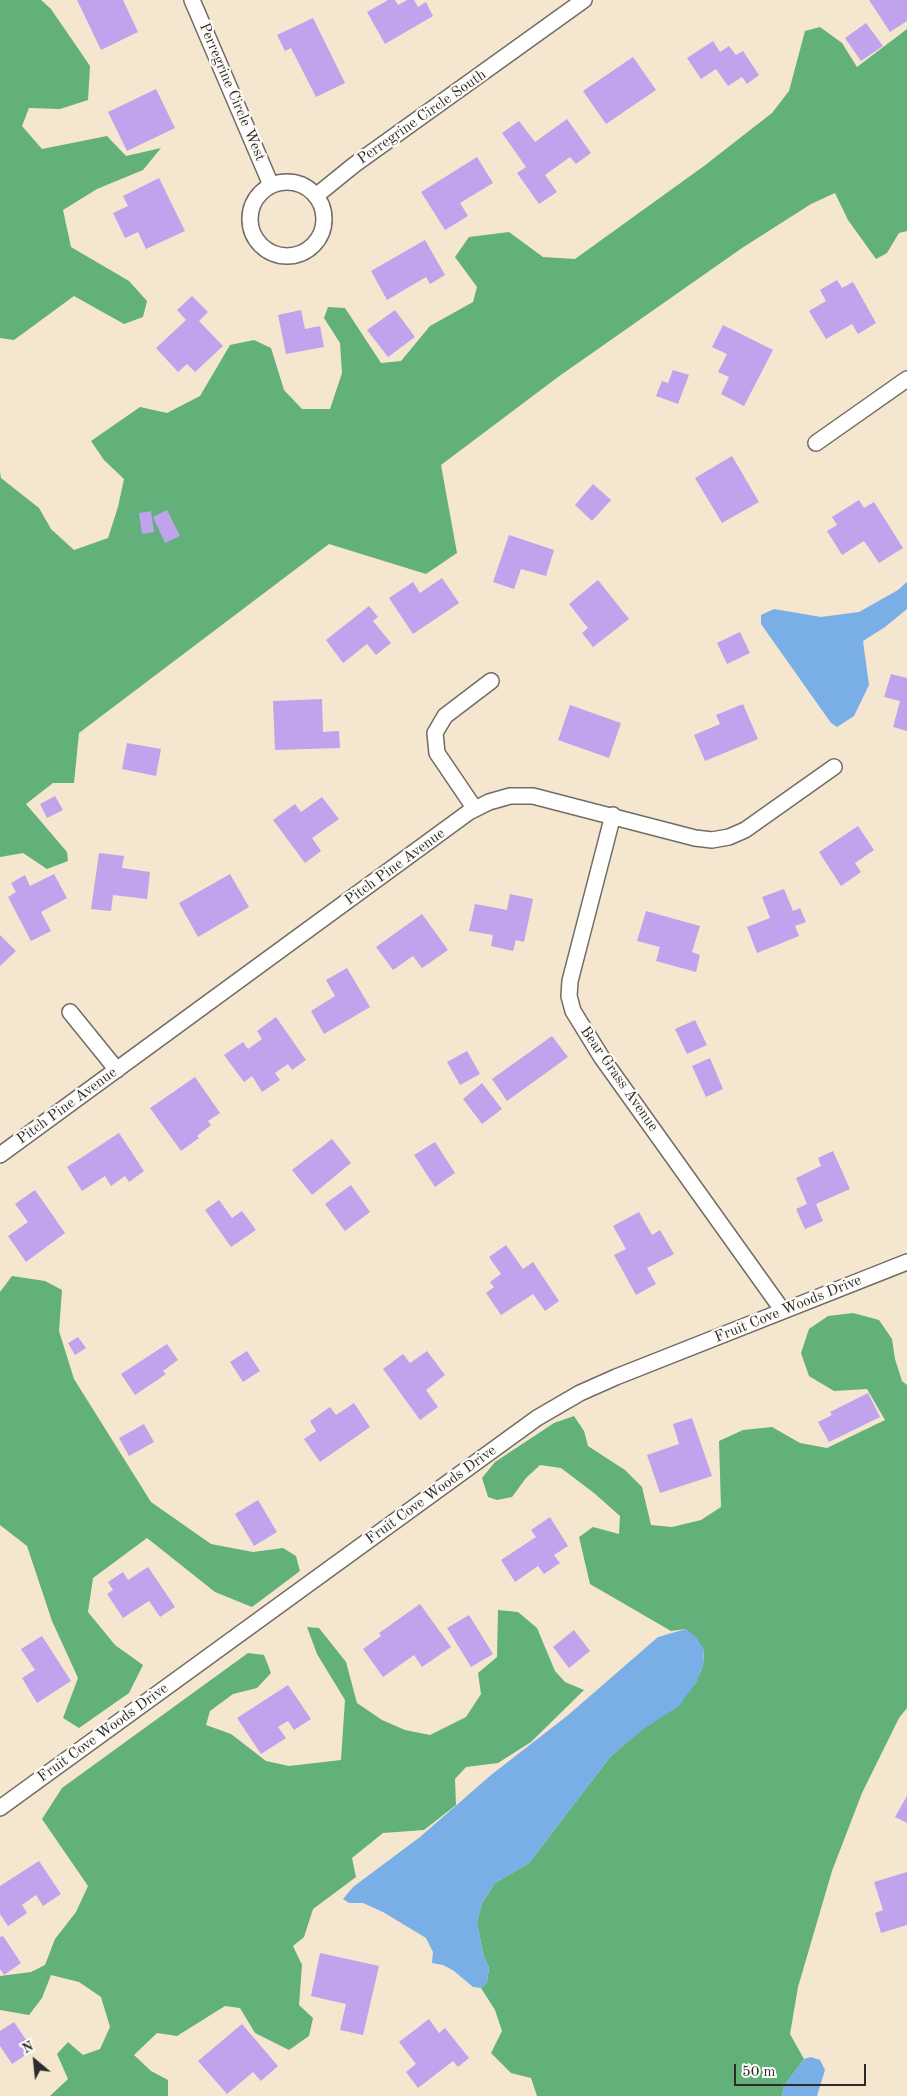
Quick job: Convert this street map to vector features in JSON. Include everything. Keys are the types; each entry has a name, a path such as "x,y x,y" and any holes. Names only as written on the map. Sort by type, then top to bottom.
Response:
{"street":[{"name":"Perregrine Circle West","path":"192,0 271,185"},
{"name":"Perregrine Circle South","path":"317,195 354,165 584,0"},
{"path":"284,182 296,183 317,195 325,217 323,228 318,239 302,253 285,256 274,254 264,249 252,234 249,221 254,199 271,185 284,182"},
{"path":"816,443 907,379"},
{"path":"475,809 437,753 434,733 444,716 491,681"},
{"name":"Pitch Pine Avenue","path":"0,1155 475,809 488,802 510,796 533,796 613,815 695,838 712,840 730,837 745,830 834,766"},
{"name":"Bear Grass Avenue","path":"613,815 570,981 569,996 572,1011 602,1058 783,1311"},
{"path":"70,1012 117,1070"},
{"name":"Fruit Cove Woods Drive","path":"0,1808 537,1418 580,1393 616,1377 907,1262"}],"green space":[{"path":"0,0 41,0 51,9 90,66 88,100 60,109 29,108 22,126 42,149 107,136 126,156 161,148 143,170 97,189 63,210 71,247 129,281 147,301 143,317 124,324 74,296 14,340 0,338"},
{"path":"820,27 842,43 857,67 907,29 907,231 899,233 887,253 876,259 848,220 835,193 811,204 742,248 558,377 441,465 457,553 426,574 329,544 79,733 74,783 53,783 26,804 67,852 68,861 47,869 23,853 0,857 0,472 1,478 39,508 51,529 74,550 108,538 118,507 124,479 104,460 91,441 140,407 167,413 200,396 230,345 254,340 271,348 284,390 302,409 330,409 342,373 340,343 324,318 328,307 345,308 381,363 401,361 430,326 473,302 477,287 455,257 469,237 509,232 543,257 575,259 704,166 772,113 789,91 805,31"},
{"path":"12,1276 45,1281 62,1290 59,1331 74,1379 151,1502 211,1544 253,1552 283,1548 296,1556 300,1571 252,1607 215,1592 147,1538 93,1578 88,1612 115,1645 143,1665 129,1693 79,1728 63,1718 78,1678 52,1621 27,1546 0,1525 0,1292"},
{"path":"853,1313 879,1320 892,1339 895,1359 902,1381 907,1385 907,1708 899,1718 862,1793 832,1871 798,1987 790,2034 804,2059 784,2086 782,2096 537,2096 531,2078 511,2073 491,2053 502,2031 495,2010 481,1988 487,1982 489,1968 483,1954 477,1922 482,1903 495,1883 529,1863 610,1757 695,1684 703,1666 704,1650 686,1629 671,1631 590,1584 579,1537 593,1527 619,1534 620,1516 594,1493 561,1468 540,1465 526,1478 512,1497 497,1500 488,1497 482,1478 495,1462 554,1423 574,1416 584,1431 588,1446 625,1470 642,1487 651,1525 672,1527 701,1520 721,1507 719,1441 743,1430 772,1427 800,1443 827,1448 885,1420 867,1389 834,1391 809,1376 801,1353 809,1329 828,1316"},
{"path":"498,1610 518,1612 537,1628 555,1671 565,1682 584,1690 531,1742 498,1763 466,1767 455,1779 456,1805 424,1830 383,1833 352,1858 356,1877 313,1909 304,1937 293,1946 302,1965 299,2005 313,2018 309,2036 289,2050 255,2033 240,2008 225,2006 177,2036 157,2033 134,2055 151,2071 168,2080 168,2096 50,2096 68,2079 57,2054 68,2042 83,2055 100,2049 110,2027 101,1997 79,1982 51,1975 42,1998 29,2015 0,2010 0,1976 31,1972 45,1965 55,1939 76,1912 88,1886 42,1819 62,1788 248,1653 264,1655 271,1673 257,1688 233,1694 210,1711 206,1725 231,1734 266,1761 289,1766 341,1760 345,1700 317,1654 307,1627 319,1628 346,1662 357,1703 382,1720 405,1730 430,1735 466,1717 481,1694 478,1673 497,1657"}],"water":[{"path":"907,582 907,609 885,627 863,641 869,685 854,716 837,727 831,723 761,624 761,615 774,609 821,617 859,612 898,590"},
{"path":"686,1629 695,1636 704,1649 703,1666 695,1684 679,1706 642,1730 610,1757 529,1863 495,1883 482,1903 477,1922 483,1954 489,1968 487,1982 481,1988 473,1987 454,1971 443,1965 432,1963 433,1952 426,1938 383,1912 363,1903 349,1903 343,1899 353,1887 420,1837 491,1775 567,1716 658,1637"},
{"path":"811,2057 820,2060 825,2070 817,2096 782,2096 784,2086 804,2059"}],"building":[{"path":"77,0 123,0 138,32 101,50"},
{"path":"388,0 395,0 398,5 407,0 414,0 418,7 426,2 433,16 385,44 367,12"},
{"path":"869,0 907,0 907,21 890,32"},
{"path":"313,18 345,83 316,97 291,48 285,51 277,35"},
{"path":"866,23 883,46 861,61 845,38"},
{"path":"713,41 720,52 729,46 736,55 743,51 759,75 747,84 742,77 728,86 716,69 701,79 687,58"},
{"path":"633,57 656,90 606,124 583,91"},
{"path":"156,89 175,128 127,151 108,112"},
{"path":"567,119 591,153 576,164 570,157 545,175 557,192 539,204 517,173 526,167 502,133 519,121 535,142"},
{"path":"477,157 493,183 460,203 468,216 445,230 421,192"},
{"path":"159,178 185,231 146,249 138,232 125,238 113,213 128,206 123,196"},
{"path":"425,240 445,275 430,284 426,277 387,300 371,271"},
{"path":"837,280 842,288 853,282 876,323 858,334 852,324 826,339 809,311 826,301 820,290"},
{"path":"192,296 208,312 199,321 223,346 195,372 187,364 178,372 156,348 186,320 177,310"},
{"path":"301,310 305,329 320,326 324,347 286,354 278,315"},
{"path":"395,310 415,337 388,357 367,330"},
{"path":"723,325 773,350 744,406 721,394 729,377 718,372 727,354 712,347"},
{"path":"673,370 689,375 678,404 656,396 662,381 668,383"},
{"path":"732,456 759,502 722,523 695,478"},
{"path":"593,484 611,500 592,521 575,505"},
{"path":"859,500 864,508 874,502 903,548 879,563 864,541 842,555 827,531 837,525 832,517"},
{"path":"167,510 180,536 165,543 153,517"},
{"path":"151,511 154,532 142,534 139,513"},
{"path":"509,535 554,550 546,576 521,569 514,589 493,582"},
{"path":"442,578 459,603 413,634 389,598 413,582 420,593"},
{"path":"598,580 629,619 593,647 582,633 588,628 569,604"},
{"path":"369,606 378,617 373,621 391,643 376,655 367,644 343,663 326,640"},
{"path":"740,632 750,653 727,664 717,643"},
{"path":"891,674 907,678 907,731 893,727 900,701 884,697"},
{"path":"322,699 323,732 339,731 340,748 275,750 273,701"},
{"path":"743,704 758,739 705,761 694,735 720,724 716,715"},
{"path":"570,705 621,723 609,758 558,740"},
{"path":"127,743 161,749 156,776 122,769"},
{"path":"55,796 63,810 47,818 40,804"},
{"path":"322,797 339,819 312,838 321,851 305,863 273,820 295,804 301,812"},
{"path":"858,826 874,850 855,863 861,872 841,886 819,852"},
{"path":"99,853 124,856 122,868 150,872 147,899 113,895 111,911 91,909"},
{"path":"54,874 67,898 41,912 51,931 31,941 8,897 16,892 11,883 25,875 30,886"},
{"path":"230,874 249,907 198,937 179,903"},
{"path":"784,889 793,911 800,908 806,922 795,926 799,936 757,953 747,927 770,918 762,897"},
{"path":"510,894 533,899 524,942 516,940 513,951 491,946 493,935 469,931 475,904 507,910"},
{"path":"646,911 700,926 692,952 700,955 696,972 656,961 660,947 637,941"},
{"path":"422,914 448,950 422,968 413,956 393,970 376,947"},
{"path":"0,935 16,951 0,966"},
{"path":"347,968 370,1007 324,1034 311,1011 335,996 326,980"},
{"path":"276,1017 306,1060 292,1070 288,1064 275,1073 280,1080 262,1092 252,1076 244,1082 224,1055 243,1042 248,1049 262,1039 257,1031"},
{"path":"695,1020 707,1045 687,1054 675,1029"},
{"path":"552,1036 568,1057 507,1101 492,1079"},
{"path":"467,1051 480,1074 460,1085 447,1062"},
{"path":"710,1058 723,1089 706,1097 692,1066"},
{"path":"195,1077 220,1113 208,1121 211,1125 197,1136 199,1138 181,1151 150,1108"},
{"path":"482,1083 502,1109 482,1124 463,1099"},
{"path":"119,1133 144,1171 129,1182 125,1176 111,1186 105,1176 82,1191 67,1167"},
{"path":"332,1139 351,1163 312,1195 292,1170"},
{"path":"435,1142 455,1173 435,1187 414,1155"},
{"path":"833,1151 850,1189 816,1204 823,1221 805,1229 796,1209 807,1204 796,1178 821,1166 818,1158"},
{"path":"351,1185 370,1212 345,1231 325,1204"},
{"path":"35,1190 65,1233 26,1262 8,1236 28,1222 15,1204"},
{"path":"219,1200 232,1218 242,1211 256,1230 231,1247 205,1210"},
{"path":"639,1212 652,1235 660,1230 674,1254 647,1268 656,1284 636,1295 614,1255 626,1249 613,1226"},
{"path":"506,1245 523,1269 533,1262 559,1301 545,1311 533,1294 501,1315 486,1293 494,1287 490,1282 501,1274 489,1257"},
{"path":"78,1337 86,1348 75,1355 68,1343"},
{"path":"167,1344 178,1360 163,1371 166,1374 135,1395 121,1374"},
{"path":"247,1351 260,1371 243,1382 230,1362"},
{"path":"427,1351 445,1375 426,1390 438,1407 420,1420 383,1369 403,1354 410,1363"},
{"path":"868,1393 880,1417 829,1442 818,1422 832,1415 830,1412"},
{"path":"354,1403 370,1427 320,1462 304,1439 316,1431 310,1421 330,1407 336,1415"},
{"path":"692,1418 712,1476 660,1493 647,1455 679,1444 673,1424"},
{"path":"144,1424 154,1442 129,1456 119,1438"},
{"path":"258,1500 277,1532 254,1546 235,1514"},
{"path":"550,1517 568,1546 554,1555 560,1563 544,1574 538,1566 515,1582 501,1560 536,1537 531,1530"},
{"path":"148,1567 175,1607 160,1617 149,1601 123,1618 107,1594 113,1590 108,1582 123,1572 128,1580"},
{"path":"420,1604 451,1647 422,1667 414,1655 383,1677 363,1649 381,1636 379,1633"},
{"path":"469,1615 493,1654 471,1667 447,1628"},
{"path":"574,1630 590,1651 569,1668 553,1647"},
{"path":"42,1636 71,1681 37,1703 22,1678 35,1670 21,1649"},
{"path":"288,1685 311,1719 294,1730 288,1721 278,1727 286,1738 261,1754 237,1718"},
{"path":"907,1796 907,1823 895,1817"},
{"path":"39,1861 61,1894 43,1906 36,1895 22,1905 27,1913 8,1926 0,1914 0,1886"},
{"path":"907,1872 907,1925 881,1933 875,1913 883,1910 874,1882"},
{"path":"3,1936 21,1963 4,1975 0,1969 0,1937"},
{"path":"320,1953 379,1966 363,2035 340,2030 346,2004 311,1996"},
{"path":"429,2019 439,2033 445,2028 469,2058 458,2067 453,2061 418,2088 406,2072 416,2064 399,2042"},
{"path":"14,2022 33,2050 12,2064 0,2046 0,2031"},
{"path":"242,2024 278,2066 261,2081 253,2072 227,2094 198,2061"}]}
